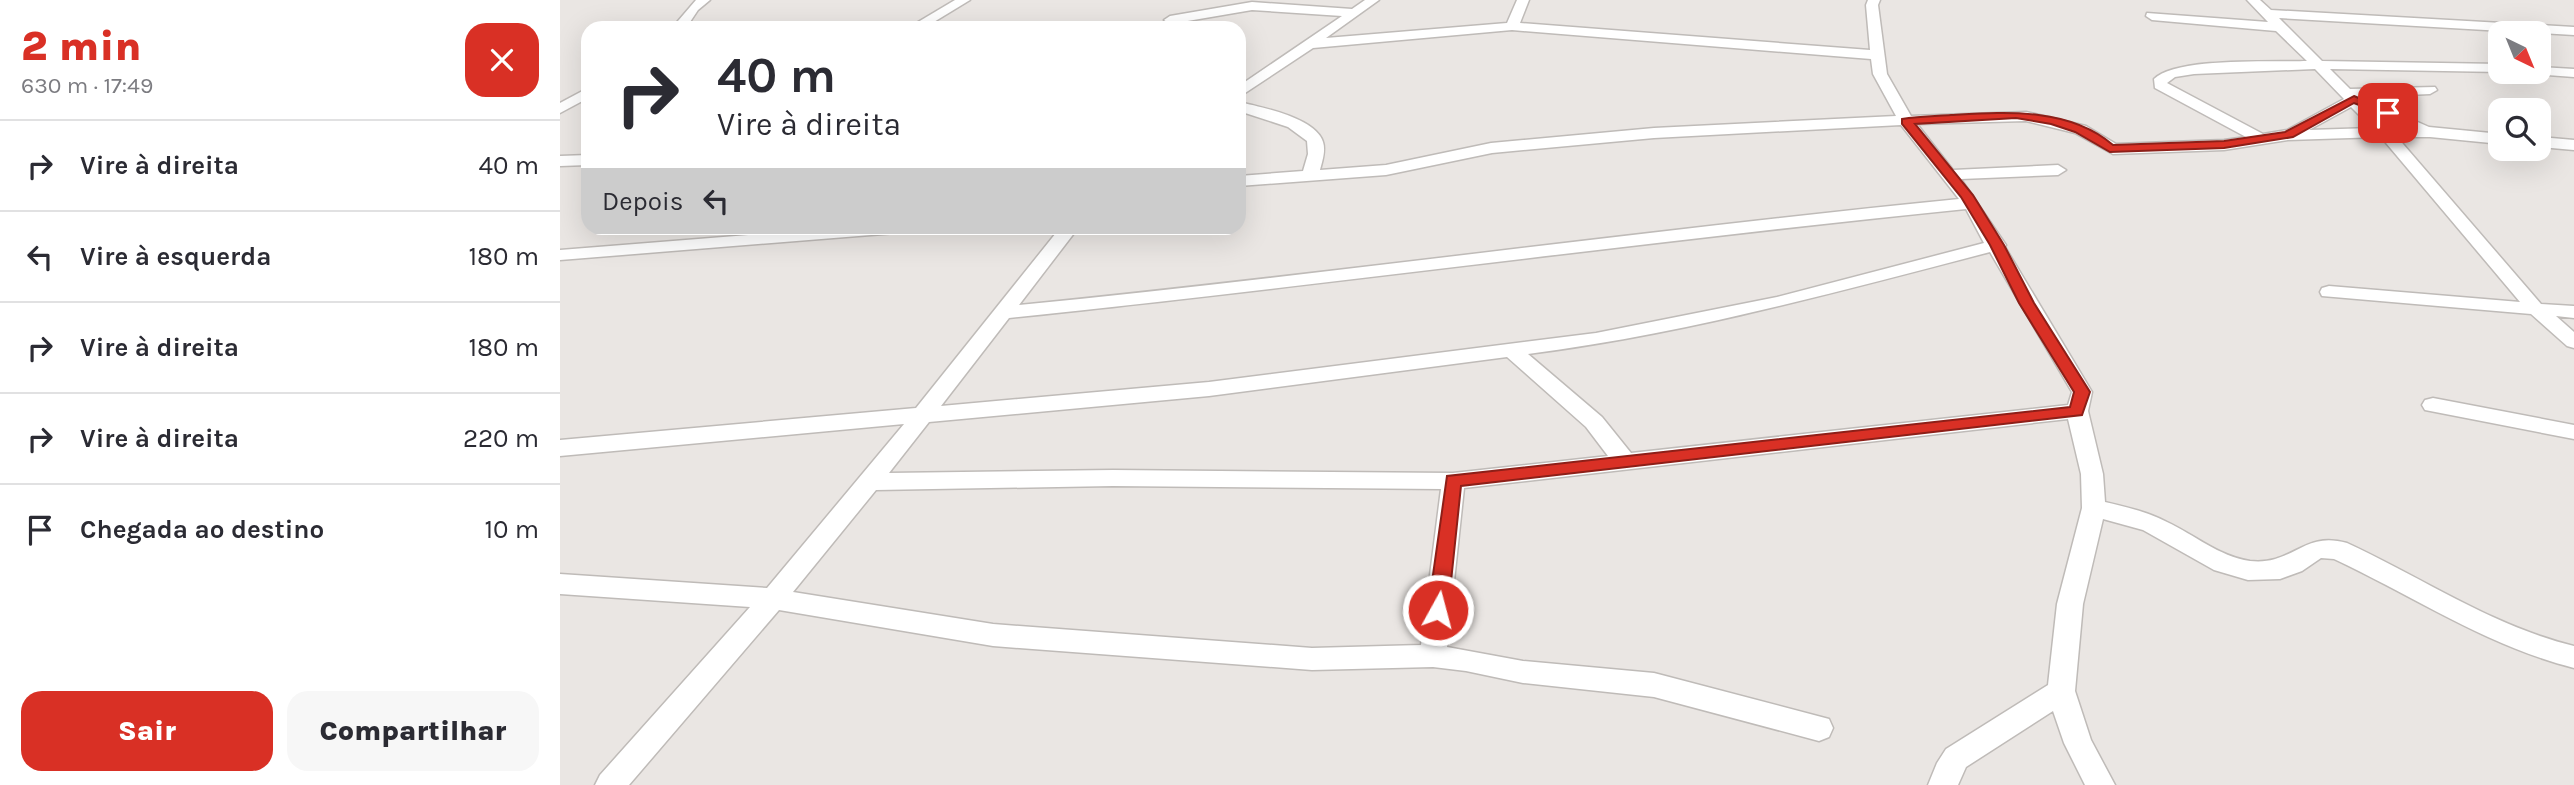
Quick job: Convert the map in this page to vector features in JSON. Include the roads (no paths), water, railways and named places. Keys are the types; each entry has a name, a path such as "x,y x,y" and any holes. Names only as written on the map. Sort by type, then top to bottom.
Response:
{"street":[{"path":"684,21 704,0"},
{"path":"927,21 964,0"},
{"path":"1168,21 1193,0"},
{"path":"1246,88 1373,0"},
{"path":"1512,26 1523,0"},
{"path":"2253,0 2385,132 2535,308 2574,342"},
{"path":"1869,3 1880,74 1906,121 1971,203 1997,245 2026,303 2082,392 2077,411 2092,474 2094,508 2070,604 2061,691 2078,743 2100,785"},
{"path":"1180,21 1252,6 1354,13"},
{"path":"2266,15 2568,31 2574,41"},
{"path":"2152,16 2278,27"},
{"path":"1309,44 1512,26 1878,55"},
{"path":"2259,138 2160,85 2161,79 2175,74 2212,69 2318,65 2409,63 2488,67"},
{"path":"2552,72 2574,73"},
{"path":"2288,135 2350,96 2430,90"},
{"path":"560,109 581,96"},
{"path":"2350,96 2430,132"},
{"path":"1246,108 1297,125 1310,133 1315,141 1316,156 1310,174"},
{"path":"1246,180 1386,170 1491,148 1654,132 2016,114 2079,130 2100,139 2113,149 2224,145 2288,135 2385,132 2430,132 2488,138"},
{"path":"2551,143 2574,145"},
{"path":"560,162 581,160"},
{"path":"1950,175 2058,170"},
{"path":"1000,313 1216,291 1732,227 1971,203"},
{"path":"560,255 808,235"},
{"path":"610,785 773,599 870,482 1063,235"},
{"path":"560,448 1209,389 1596,339 1778,302 1997,245"},
{"path":"2329,292 2574,312"},
{"path":"1510,349 1594,422 1625,461"},
{"path":"2432,405 2574,432"},
{"path":"870,482 1113,478 1453,481 2077,411"},
{"path":"1433,656 1453,481"},
{"path":"2094,508 2152,525 2222,563 2244,570 2269,572 2299,561 2311,550 2322,547 2339,550 2433,601 2489,627 2557,654 2574,657"},
{"path":"560,584 773,599 993,635 1312,659 1433,656 1523,672 1654,685 1819,728"},
{"path":"1943,785 1956,758 2061,691"}]}
